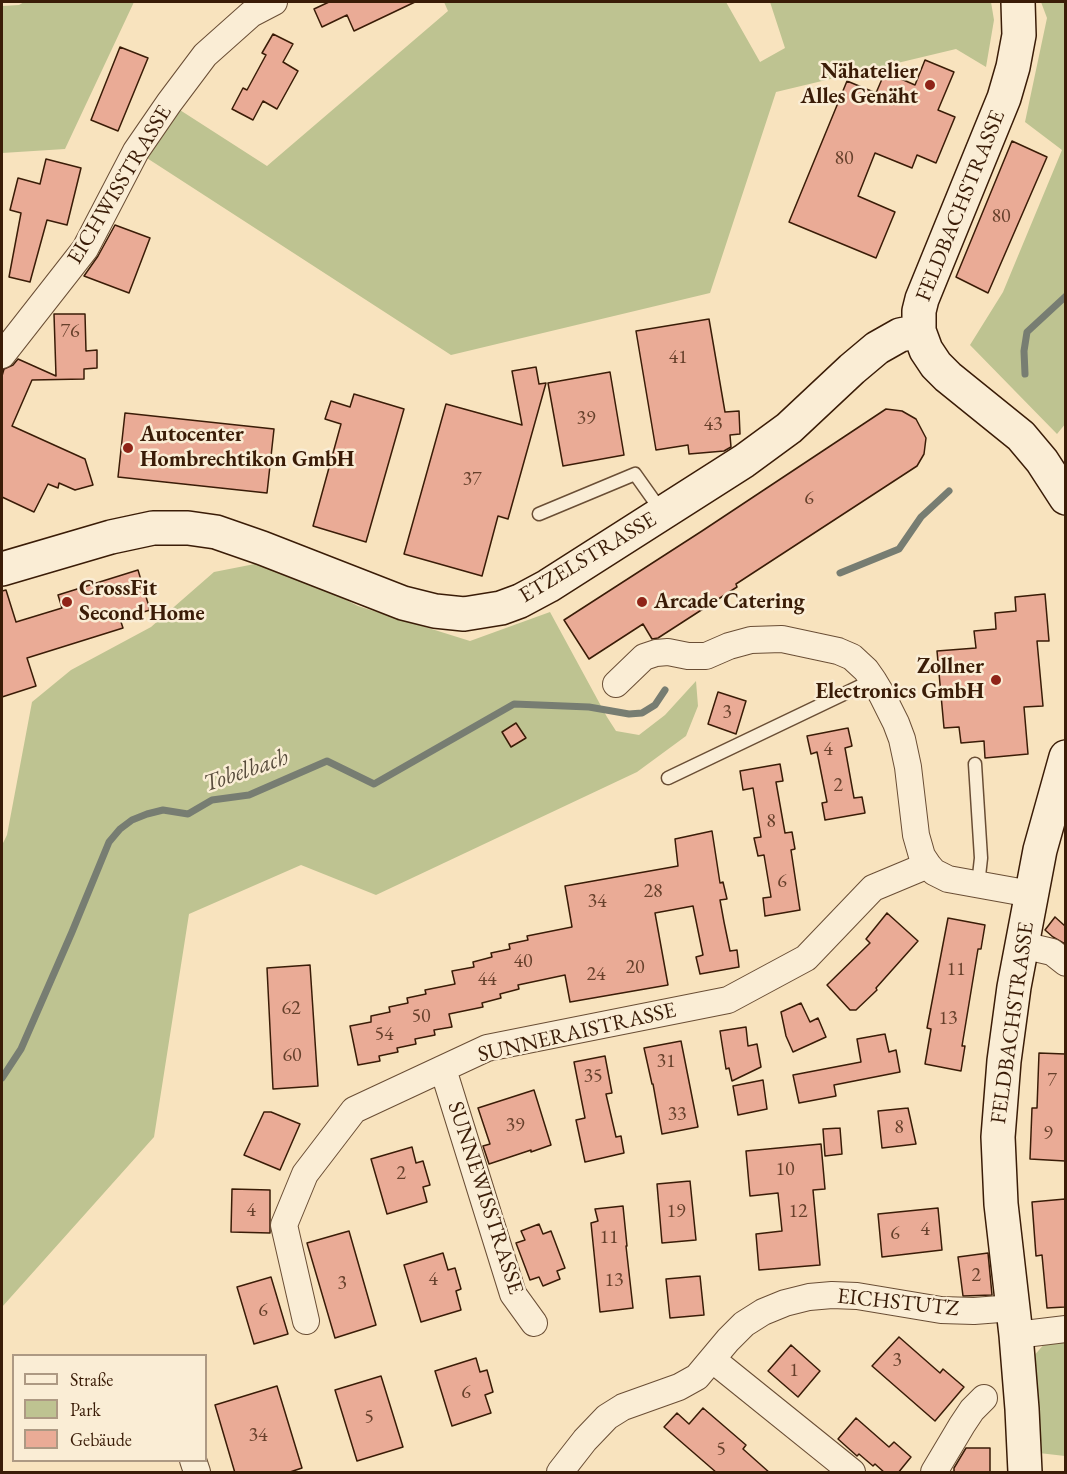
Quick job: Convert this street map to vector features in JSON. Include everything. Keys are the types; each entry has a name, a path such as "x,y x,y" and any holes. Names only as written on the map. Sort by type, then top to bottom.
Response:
{"main road":[{"name":"FELDBACHSTRASSE","path":"1018,2 1019,35 1004,99 925,291 919,311 920,331 926,350 936,365 1020,436 1042,461 1065,498"},
{"name":"ETZELSTRASSE","path":"2,569 111,537 153,528 188,528 216,532 262,548 403,603 435,611 464,614 501,608 548,586 744,461 789,428 877,348 900,335 920,331"},
{"name":"FELDBACHSTRASSE","path":"1025,1473 1022,1409 1001,1204 998,1137 1012,998 1040,850 1065,757"}],"street":[{"name":"EICHWISSTRASSE","path":"2,355 85,249 136,152 205,55 251,14 274,2"},
{"path":"616,684 644,657 656,653 668,652 688,657 706,656 751,640 782,639 845,654 859,662 873,680 902,738 916,835 922,856 928,865 948,879 1031,894"},
{"name":"SUNNERAISTRASSE","path":"306,1321 284,1225 304,1173 354,1110 487,1048 728,1000 806,958 873,888 928,865"},
{"path":"1022,945 1052,952 1065,963"},
{"name":"SUNNEWISSTRASSE","path":"443,1069 513,1293 534,1323"},
{"name":"EICHSTUTZ","path":"560,1473 593,1431 607,1418 623,1407 679,1387 697,1377 744,1324 763,1312 785,1303 809,1297 857,1296 941,1310 974,1311 1014,1321 1065,1329"},
{"path":"713,1360 852,1473"},
{"path":"934,1473 962,1425 984,1398"}],"lane":[{"path":"539,514 635,474 662,513"},
{"path":"668,778 873,680"},
{"path":"975,764 981,858 978,885"}],"green space":[{"path":"24,2 134,2 65,149 2,153 2,6 19,5"},
{"path":"444,2 726,2 760,62 785,48 770,2 991,2 994,20 986,67 956,49 776,92 710,293 451,355 136,151 169,103 267,166 448,11"},
{"path":"1041,2 1066,2 1066,423 1057,434 970,345 1003,292 1062,150 1025,122 1047,18"},
{"path":"270,561 358,606 470,641 550,612 616,731 639,735 665,715 696,681 698,706 686,736 637,772 376,895 301,865 189,914 154,1137 2,1307 2,845 7,835 32,702 71,670 151,627 214,572"},
{"path":"1065,1340 1065,1456 1039,1453 1032,1358 1046,1342"}],"building":[{"path":"329,2 415,2 354,31 347,15 322,27 314,9"},
{"path":"273,34 293,44 283,62 298,71 277,109 263,101 253,120 232,109 243,88 247,90 266,55 262,53"},
{"path":"120,47 148,58 118,131 91,120"},
{"path":"925,60 954,72 938,110 955,117 936,163 917,155 912,168 875,153 858,196 895,212 876,258 789,222 847,81 876,93 885,72 915,85"},
{"path":"1012,141 1047,157 988,293 956,277"},
{"path":"46,159 81,168 67,225 47,220 30,282 9,277 21,213 10,210 18,178 40,184"},
{"path":"115,225 150,238 129,293 84,276"},
{"path":"54,314 85,314 86,351 97,350 97,368 84,369 84,379 32,380 12,426 85,459 93,485 75,490 59,483 58,488 48,484 34,512 2,497 2,376 4,369 13,365 18,359 56,376"},
{"path":"709,319 725,412 739,411 740,434 730,435 731,447 724,451 689,454 688,445 656,450 636,331"},
{"path":"536,367 539,384 546,383 508,519 498,516 482,576 404,554 446,404 522,425 512,371"},
{"path":"610,372 624,455 563,466 548,383"},
{"path":"354,394 404,409 366,542 313,526 341,424 325,419 331,401 350,407"},
{"path":"886,409 902,411 916,419 926,438 924,454 917,466 736,584 737,587 658,638 652,639 643,624 589,659 564,620"},
{"path":"125,413 274,429 267,493 118,477"},
{"path":"138,570 150,610 120,619 123,628 27,658 36,686 2,697 2,591 6,590 16,622 62,608 58,595"},
{"path":"1045,594 1049,641 1037,641 1043,706 1024,707 1028,754 985,758 984,741 961,743 959,727 944,728 937,651 976,648 974,631 996,629 995,613 1016,611 1015,597"},
{"path":"718,692 746,701 736,734 708,724"},
{"path":"516,723 526,738 511,747 502,732"},
{"path":"848,728 852,746 845,748 854,798 862,797 865,813 825,820 822,803 827,802 817,752 811,754 807,736"},
{"path":"780,764 783,781 776,782 785,833 792,832 795,849 791,850 800,910 765,916 763,898 771,897 764,855 758,856 754,838 761,837 753,788 743,790 740,771"},
{"path":"712,831 720,883 723,882 727,899 720,900 724,922 730,951 737,950 739,967 700,974 696,957 703,955 693,906 655,913 668,985 570,1002 565,975 518,985 519,989 500,994 501,998 482,1003 483,1007 449,1014 452,1027 434,1030 435,1035 415,1039 416,1044 397,1048 398,1052 379,1056 380,1061 358,1065 350,1026 371,1022 371,1016 390,1012 389,1007 408,1003 407,998 426,994 425,990 455,984 452,971 474,967 473,962 492,957 491,953 510,949 509,944 528,940 527,936 572,927 565,886 678,866 675,839"},
{"path":"887,913 918,941 876,988 877,990 856,1010 850,1010 827,985 870,943 866,939"},
{"path":"1055,917 1065,926 1065,944 1045,930"},
{"path":"948,918 985,925 981,949 978,949 962,1046 965,1046 961,1071 925,1064 931,1029 927,1028"},
{"path":"310,965 318,1086 273,1089 267,968"},
{"path":"801,1003 810,1022 818,1018 826,1037 793,1052 786,1036 781,1012"},
{"path":"746,1027 748,1046 757,1044 761,1067 732,1081 729,1068 726,1069 720,1031"},
{"path":"885,1034 889,1052 896,1050 900,1072 834,1085 836,1096 799,1103 793,1075 861,1062 857,1039"},
{"path":"681,1041 698,1127 662,1134 644,1048"},
{"path":"1039,1053 1065,1054 1065,1161 1030,1159 1032,1108 1037,1108"},
{"path":"605,1056 612,1093 606,1094 616,1137 621,1136 624,1153 585,1162 576,1120 585,1118 574,1062"},
{"path":"763,1080 767,1109 738,1115 733,1086"},
{"path":"534,1090 551,1145 489,1164 483,1146 490,1144 478,1108"},
{"path":"908,1108 916,1144 882,1148 878,1111"},
{"path":"264,1112 271,1112 300,1124 280,1170 244,1155"},
{"path":"840,1128 842,1154 825,1156 823,1129"},
{"path":"821,1144 825,1189 813,1190 820,1265 759,1270 756,1234 782,1231 778,1193 750,1196 746,1151"},
{"path":"412,1147 416,1163 423,1161 430,1185 423,1187 427,1202 387,1214 371,1159"},
{"path":"690,1181 696,1240 662,1243 657,1184"},
{"path":"232,1189 270,1190 270,1233 231,1232"},
{"path":"1065,1199 1065,1307 1047,1308 1042,1255 1036,1256 1032,1202"},
{"path":"623,1206 633,1308 600,1312 591,1223 598,1221 595,1209"},
{"path":"938,1208 942,1250 882,1257 878,1214"},
{"path":"539,1224 543,1234 551,1231 565,1268 557,1271 560,1279 543,1286 539,1277 530,1280 516,1243 525,1240 521,1231"},
{"path":"349,1231 376,1325 335,1338 307,1243"},
{"path":"443,1253 448,1270 455,1268 461,1289 456,1291 461,1310 421,1322 404,1265"},
{"path":"988,1253 992,1295 963,1296 958,1257"},
{"path":"700,1276 704,1315 670,1318 666,1279"},
{"path":"271,1277 288,1334 254,1344 237,1287"},
{"path":"899,1337 940,1373 943,1369 964,1387 935,1421 872,1366"},
{"path":"791,1345 820,1371 798,1397 768,1371"},
{"path":"476,1358 480,1372 487,1370 493,1392 485,1395 491,1413 452,1426 435,1371"},
{"path":"381,1376 403,1447 357,1461 335,1390"},
{"path":"277,1386 302,1468 287,1473 235,1473 215,1405"},
{"path":"703,1408 746,1445 743,1449 770,1473 717,1473 664,1427 677,1413 689,1424"},
{"path":"856,1418 889,1447 894,1442 911,1457 898,1473 885,1473 859,1454 857,1456 838,1439"},
{"path":"966,1448 990,1448 990,1473 954,1473 954,1468"}],"waterway":[{"name":"Tobelbach","path":"1025,374 1024,351 1027,332 1066,296"},
{"name":"Tobelbach","path":"840,573 899,549 921,517 949,491"},
{"name":"Tobelbach","path":"2,1078 21,1049 109,842 132,820 163,810 188,814 212,800 249,795 327,761 374,784 514,704 589,707 629,714 642,713 655,705 665,690"}],"place":[{"name":"Nähatelier Alles Genäht","path":"930,85"},
{"name":"Autocenter Hombrechtikon GmbH","path":"128,448"},
{"name":"CrossFit Second Home","path":"67,602"},
{"name":"Arcade Catering","path":"642,602"},
{"name":"Zollner Electronics GmbH","path":"996,680"}]}
